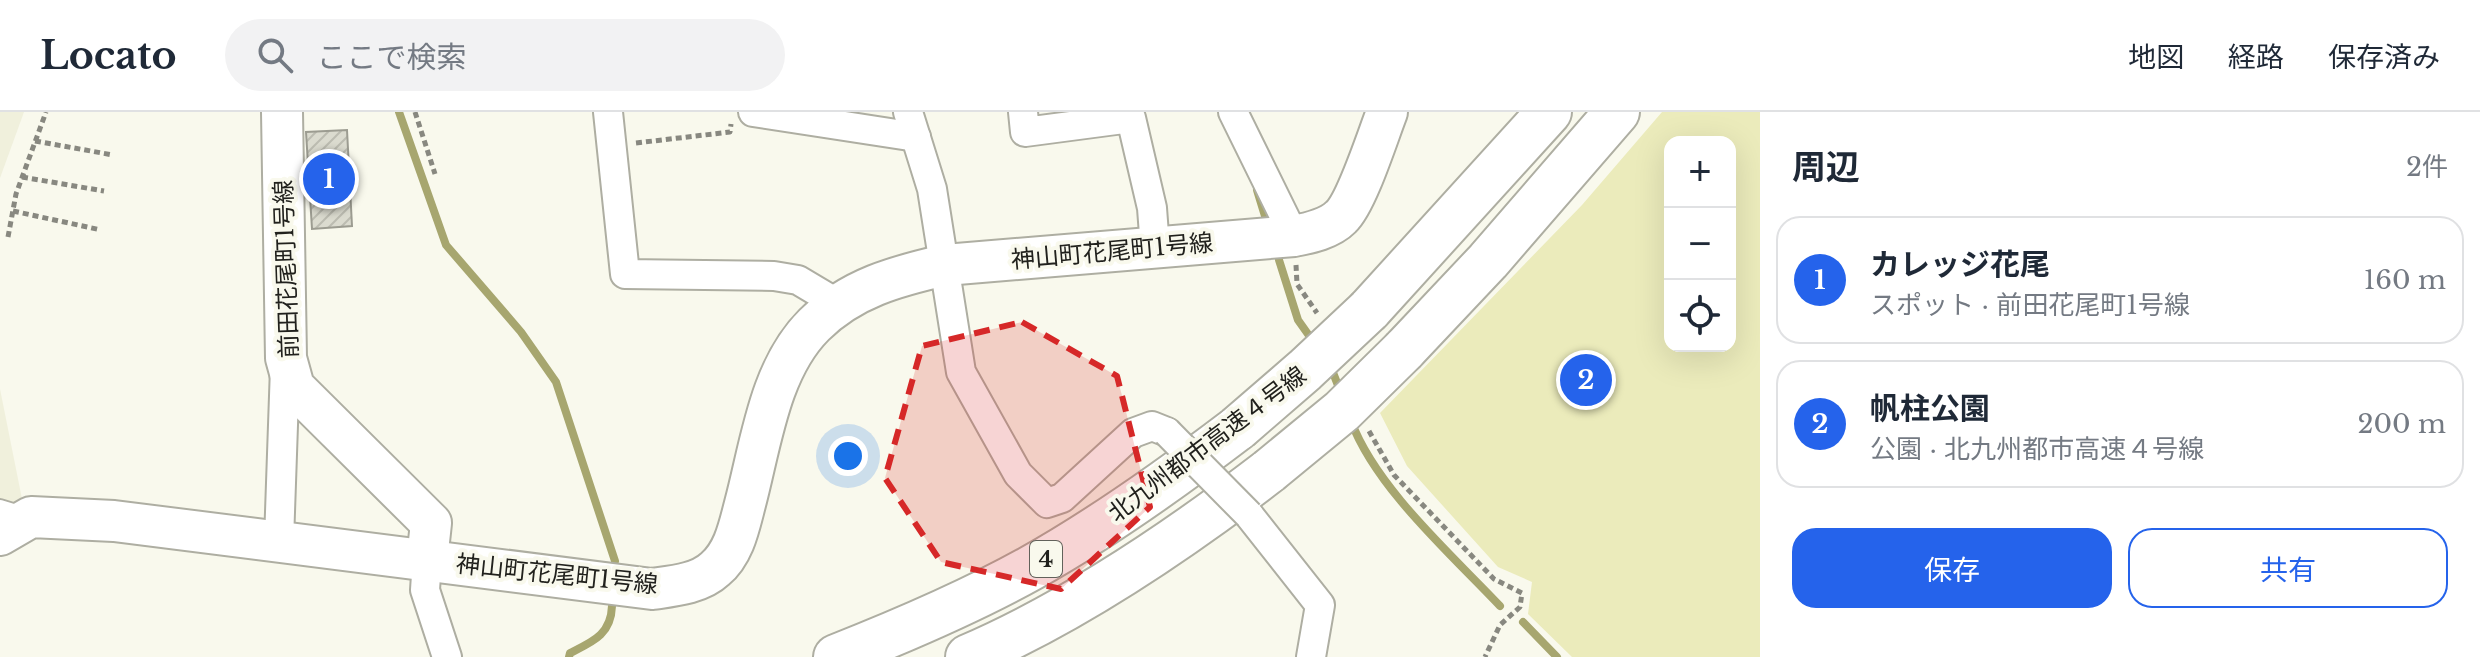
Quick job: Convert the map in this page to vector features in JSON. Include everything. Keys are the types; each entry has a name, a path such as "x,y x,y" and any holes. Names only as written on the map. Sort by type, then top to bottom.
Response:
{"highway":[{"name":"北九州都市高速４号線","path":"836,657 955,607 1030,569 1170,479 1238,428 1369,310 1549,112"},
{"name":"4","path":"968,657 1059,611 1208,518 1342,411 1488,261 1617,112"}],"street":[{"name":"前田花尾町1号線","path":"282,112 286,358 294,387 431,523 427,560"},
{"path":"608,112 625,274 774,276 798,280 840,305"},
{"path":"753,112 912,124 932,189 961,372 1018,474 1047,503 1062,498 1133,433 1152,426 1167,432 1249,515 1320,605 1311,657"},
{"path":"1023,112 1025,132 1131,118 1152,208 1155,248"},
{"path":"1233,112 1294,236"},
{"name":"神山町花尾町1号線","path":"10,520 114,521 652,589 687,584 715,570 735,541 775,391 791,355 815,324 853,295 893,277 945,265 1294,236 1319,230 1342,217 1363,176 1387,112"},
{"path":"279,541 286,358"},
{"path":"427,560 425,590 447,657"}],"path":[{"path":"8,237 22,177 46,112"},
{"path":"415,112 435,174"},
{"path":"611,146 730,132 732,112"},
{"path":"35,141 113,155"},
{"path":"22,177 104,191"},
{"path":"13,211 101,230"},
{"path":"1294,236 1297,284 1323,323"},
{"path":"1367,427 1394,475 1494,579 1522,593 1520,607 1500,625 1485,657"}],"highlighted area":[{"path":"1022,322 1117,376 1150,507 1061,589 941,562 885,478 922,346"}],"shaded area":[{"path":"0,112 24,112 0,178"},
{"path":"0,389 24,509 0,521"}],"green space":[{"path":"1662,112 1760,112 1760,657 1572,657 1528,614 1532,582 1498,567 1407,466 1380,413 1582,205"}],"building":[{"path":"347,130 352,226 312,229 306,132"}],"waterway":[{"path":"399,112 446,245 521,332 556,382 615,561"},
{"path":"1257,190 1265,216"},
{"path":"1279,260 1298,320 1315,344"},
{"path":"1330,365 1341,393"},
{"path":"1351,421 1378,471 1396,495 1500,606"},
{"path":"569,657 570,653 593,641 604,631 612,606"},
{"path":"1523,622 1557,657"}],"place":[{"name":"カレッジ花尾","path":"329,179"},
{"name":"帆柱公園","path":"1586,380"}]}
